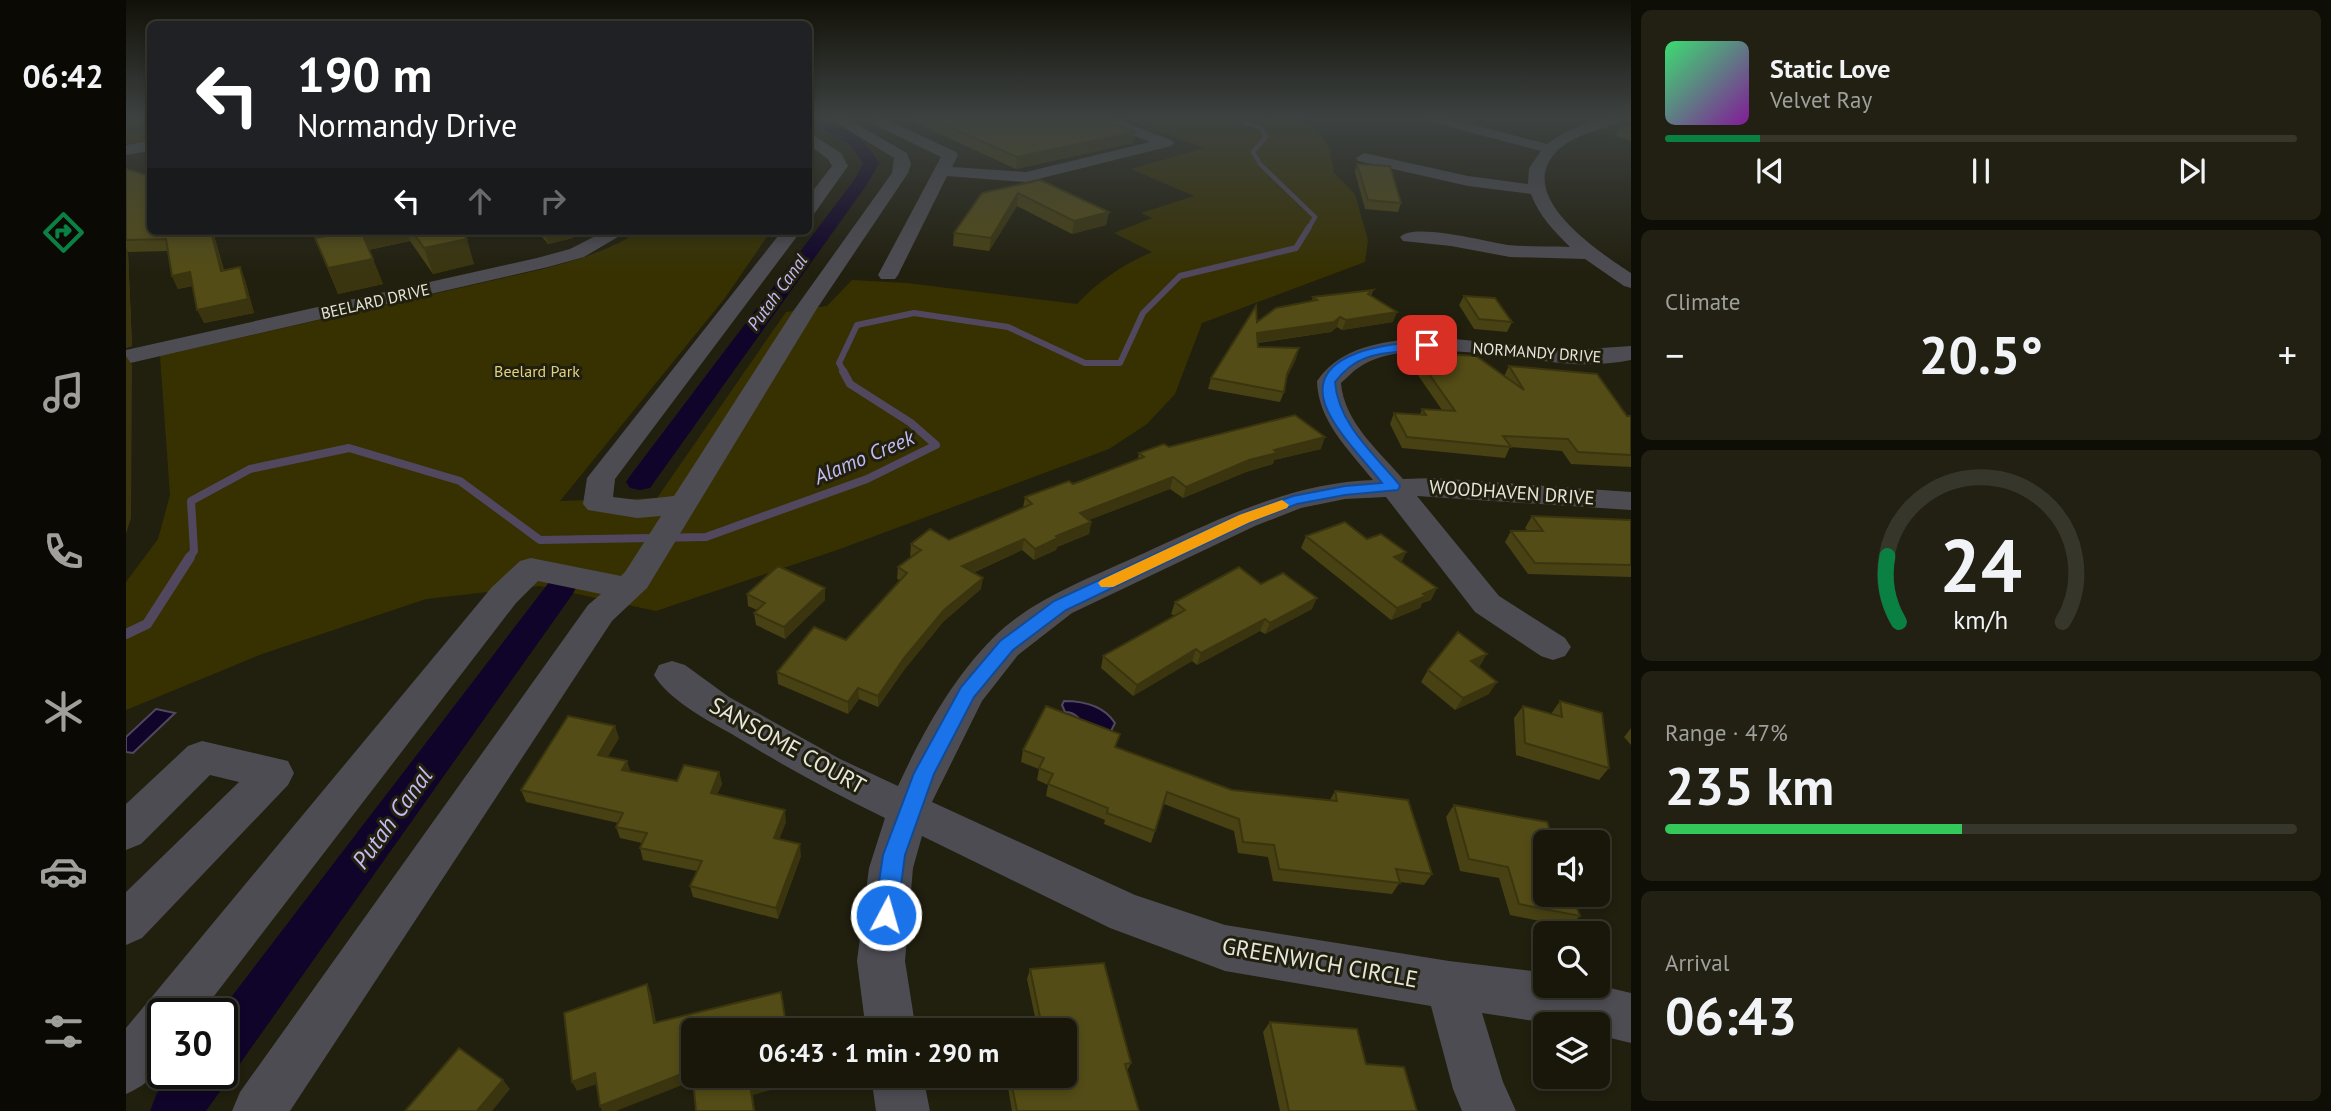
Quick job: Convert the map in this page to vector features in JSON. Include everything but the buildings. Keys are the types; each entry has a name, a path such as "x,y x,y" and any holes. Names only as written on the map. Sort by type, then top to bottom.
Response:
{"street":[{"path":"812,204 836,170"},
{"path":"259,1111 600,613 633,584 805,310 901,170"},
{"path":"888,275 941,171 1026,177 1056,170"},
{"path":"1418,170 1468,181 1536,190"},
{"path":"1539,170 1536,190 1545,210 1589,253 1631,282"},
{"name":"BEELARD DRIVE","path":"126,357 541,263 577,253 611,235"},
{"path":"680,510 636,509 598,504 601,478 789,235"},
{"path":"1410,237 1451,240 1510,251 1589,253"},
{"name":"NORMANDY DRIVE","path":"1393,486 1338,418 1330,399 1329,382 1341,366 1363,354 1395,346 1416,345 1574,357 1610,357 1631,353"},
{"path":"1393,486 1488,604 1553,647"},
{"name":"WOODHAVEN DRIVE","path":"889,1018 881,961 891,868 908,810 924,773 968,692 1006,646 1060,606 1244,519 1293,500 1345,490 1393,486 1482,488 1631,500"},
{"path":"182,998 504,595 531,569 633,584"},
{"name":"SANSOME COURT","path":"672,675 716,707 804,758 908,810"},
{"path":"126,831 202,757 274,773 126,923"},
{"name":"GREENWICH CIRCLE","path":"908,810 1126,914 1225,948 1449,985 1540,996 1631,1018"},
{"path":"1449,985 1479,1089 1489,1111"},
{"path":"126,1068 147,1042"},
{"path":"899,1088 903,1111"}],"green space":[{"name":"Beelard Park","path":"1133,170 1333,170 1355,194 1368,240 1365,262 1202,323 1175,394 1147,424 1109,449 840,549 656,611 540,586 426,599 262,654 126,710 126,582 158,539 170,495 160,356 543,269 604,249 633,235 768,235 725,298 560,501 657,498 786,312 827,306 852,280 907,283 1077,304 1112,274 1152,252 1114,233 1152,218 1141,213 1194,196"}],"shaded area":[{"path":"1064,701 1086,703 1105,712 1115,723 1111,731 1086,729 1075,715 1065,712 1062,705"},
{"path":"156,709 175,713 133,753 126,752 126,737"}],"waterway":[{"name":"Putah Canal","path":"640,482 867,170"},
{"name":"Alamo Creek","path":"1266,170 1315,217 1308,229"},
{"name":"Alamo Creek","path":"844,372 839,363 857,325 914,313 1008,327 1085,363 1120,363 1143,313 1180,276 1296,248 1309,227"},
{"name":"Alamo Creek","path":"189,558 194,551 191,501 250,469 349,448 460,481 540,540 706,537 867,479 936,445 911,423 850,384 843,371"},
{"name":"Alamo Creek","path":"126,634 147,624 190,557"},
{"name":"Putah Canal","path":"238,1026 561,588"},
{"name":"Putah Canal","path":"175,1111 192,1089"}],"slow traffic":[{"path":"1107,583 1244,519 1282,505"}],"route":[{"path":"886,915 894,855 908,810 924,773 968,692 1006,646 1060,606 1244,519 1293,500 1345,490 1393,486 1338,418 1330,399 1329,382 1341,366 1363,354 1395,346 1427,345"}]}
